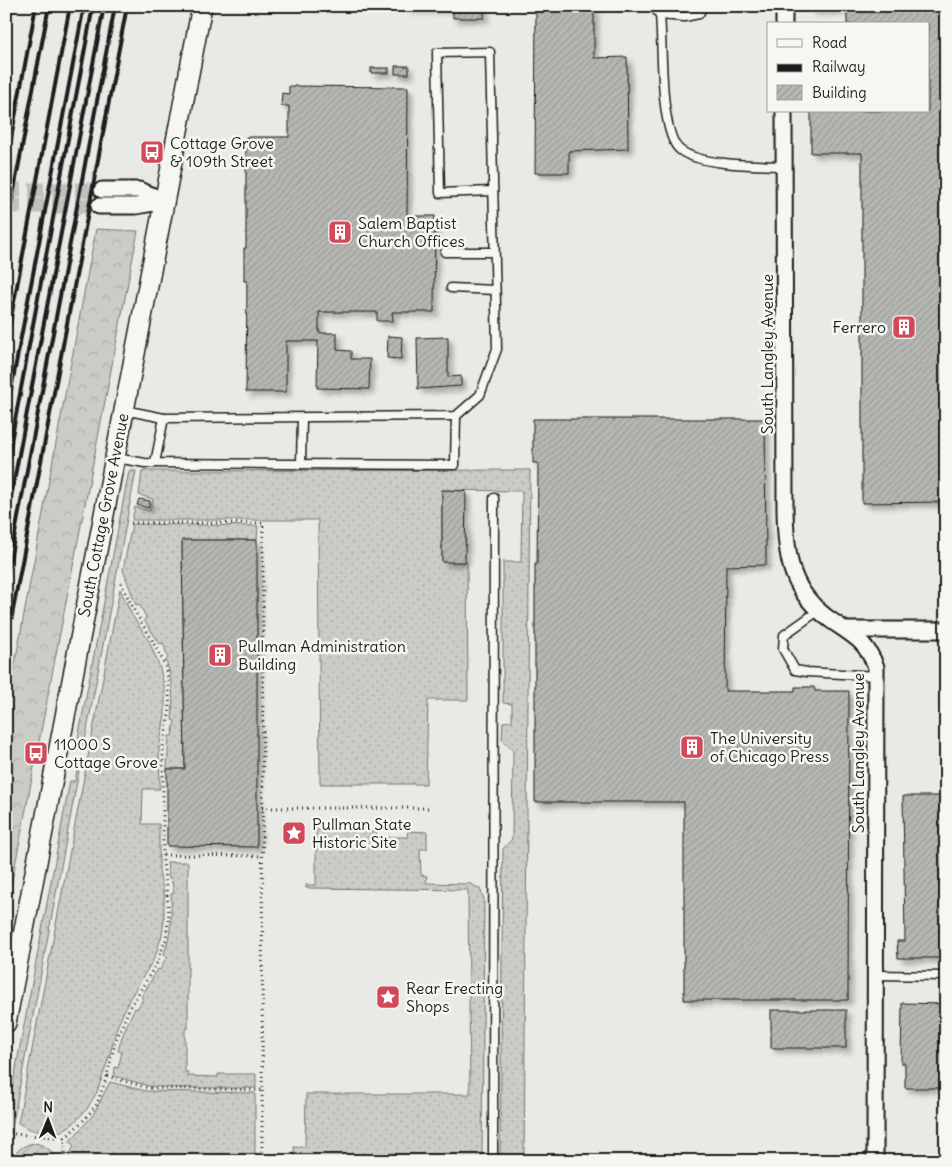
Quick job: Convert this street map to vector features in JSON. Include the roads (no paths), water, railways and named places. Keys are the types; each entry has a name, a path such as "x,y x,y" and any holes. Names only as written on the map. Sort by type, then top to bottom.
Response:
{"street":[{"name":"South Cottage Grove Avenue","path":"6,1023 202,6"},
{"path":"784,6 784,22"},
{"name":"South Langley Avenue","path":"784,112 786,539 789,560 794,580 805,597 818,611 862,642 871,654 876,667 875,1161"},
{"path":"102,190 139,190 165,201"},
{"path":"99,206 136,206 165,201"},
{"path":"846,630 946,630"}],"lane":[{"path":"653,6 660,15 664,108 668,128 678,149 697,158 734,164 784,166"},
{"path":"660,15 692,16 699,14 703,6"},
{"path":"123,410 164,418 456,416 480,395 497,349 490,52 437,53 440,194 492,191"},
{"path":"445,252 494,252"},
{"path":"451,288 496,290"},
{"path":"114,458 145,463 455,465 456,416"},
{"path":"155,463 164,418"},
{"path":"301,464 302,418"},
{"path":"493,1161 494,498"},
{"path":"818,611 784,635 783,649 795,670 876,676"},
{"path":"876,975 946,976"}],"tunnel":[{"path":"6,190 102,190"},
{"path":"6,206 99,206"}],"railway":[{"path":"6,165 36,6"},
{"path":"6,231 49,6"},
{"path":"6,344 70,6"},
{"path":"6,416 84,6"},
{"path":"6,468 93,6"},
{"path":"6,523 104,6"},
{"path":"6,581 115,6"},
{"path":"6,647 127,6"},
{"path":"943,1161 946,1154"}],"place":[{"name":"Cottage Grove & 109th Street","path":"152,152"},
{"name":"Salem Baptist Church Offices","path":"340,232"},
{"name":"Ferrero","path":"904,327"},
{"name":"Pullman Administration Building","path":"220,655"},
{"name":"The University of Chicago Press","path":"692,747"},
{"name":"11000 S Cottage Grove","path":"36,753"},
{"name":"Pullman State Historic Site","path":"294,833"},
{"name":"Rear Erecting Shops","path":"388,997"}]}
